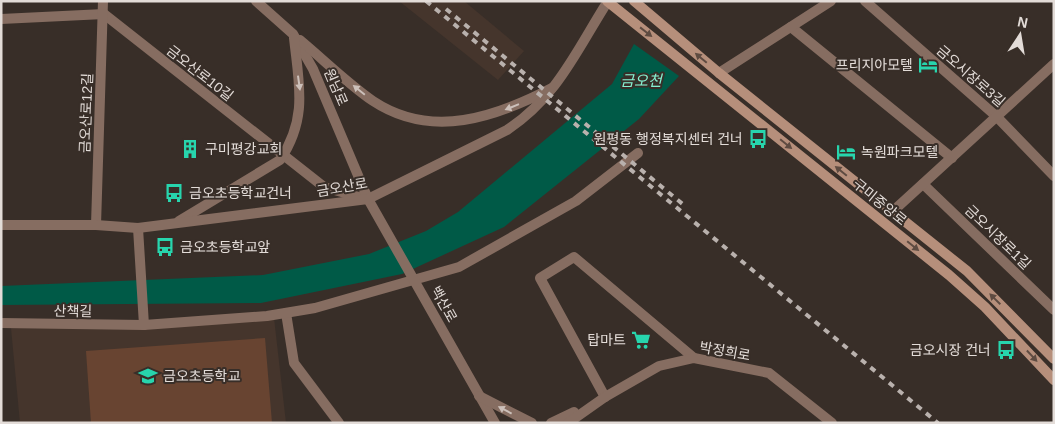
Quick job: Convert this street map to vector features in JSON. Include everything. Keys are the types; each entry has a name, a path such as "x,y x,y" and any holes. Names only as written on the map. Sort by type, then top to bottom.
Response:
{"main road":[{"name":"구미중앙로","path":"607,1 948,275 985,307 1054,380"},
{"name":"구미중앙로","path":"634,1 719,73 967,271 1054,359"}],"street":[{"name":"금오산로12길","path":"96,225 103,1"},
{"name":"원남로","path":"256,1 293,34 313,69 368,199"},
{"name":"금오산로","path":"1,225 96,225 138,228 368,199 507,130 540,105 556,86 607,1"},
{"path":"719,73 831,1"},
{"name":"금오시장로3길","path":"865,1 996,116 1054,176"},
{"path":"1,19 104,14"},
{"name":"금오산로10길","path":"104,14 324,187 368,199"},
{"path":"791,27 952,158"},
{"path":"293,34 373,101 394,112 416,120 472,120 517,105 556,86"},
{"path":"174,224 280,160 283,156 295,133 301,106 293,34"},
{"path":"892,212 1054,64"},
{"name":"산책길","path":"1,323 144,325 267,316 315,308 459,267 576,201 638,153"},
{"name":"금오시장로1길","path":"923,184 1054,310"},
{"name":"백산로","path":"368,199 495,423"},
{"path":"138,228 144,325"},
{"path":"605,397 540,278 574,257 694,358"},
{"path":"286,313 294,363 339,423"},
{"name":"박정희로","path":"605,397 659,366 694,358 769,373 832,423"},
{"path":"478,396 532,423"},
{"path":"551,423 605,397"},
{"path":"568,423 605,397"}],"shaded area":[{"path":"399,1 464,1 524,51 498,80"},
{"name":"금오초등학교","path":"274,318 286,423 20,423 11,328"},
{"path":"265,338 272,423 91,423 86,351"}],"water":[{"name":"금오천","path":"634,44 679,76 639,119 504,227 402,274 261,303 1,305 1,286 263,275 369,254 426,231 458,212 612,84"}],"railway":[{"path":"426,1 938,423"},
{"path":"446,9 685,206"}],"place":[{"name":"프리지아모텔","path":"928,65"},
{"name":"원평동 행정복지센터 건너","path":"758,139"},
{"name":"구미평강교회","path":"190,149"},
{"name":"녹원파크모텔","path":"846,152"},
{"name":"금오초등학교건너","path":"174,193"},
{"name":"금오초등학교앞","path":"165,247"},
{"name":"탑마트","path":"641,340"},
{"name":"금오시장 건너","path":"1006,350"},
{"name":"금오초등학교","path":"148,376"}]}
